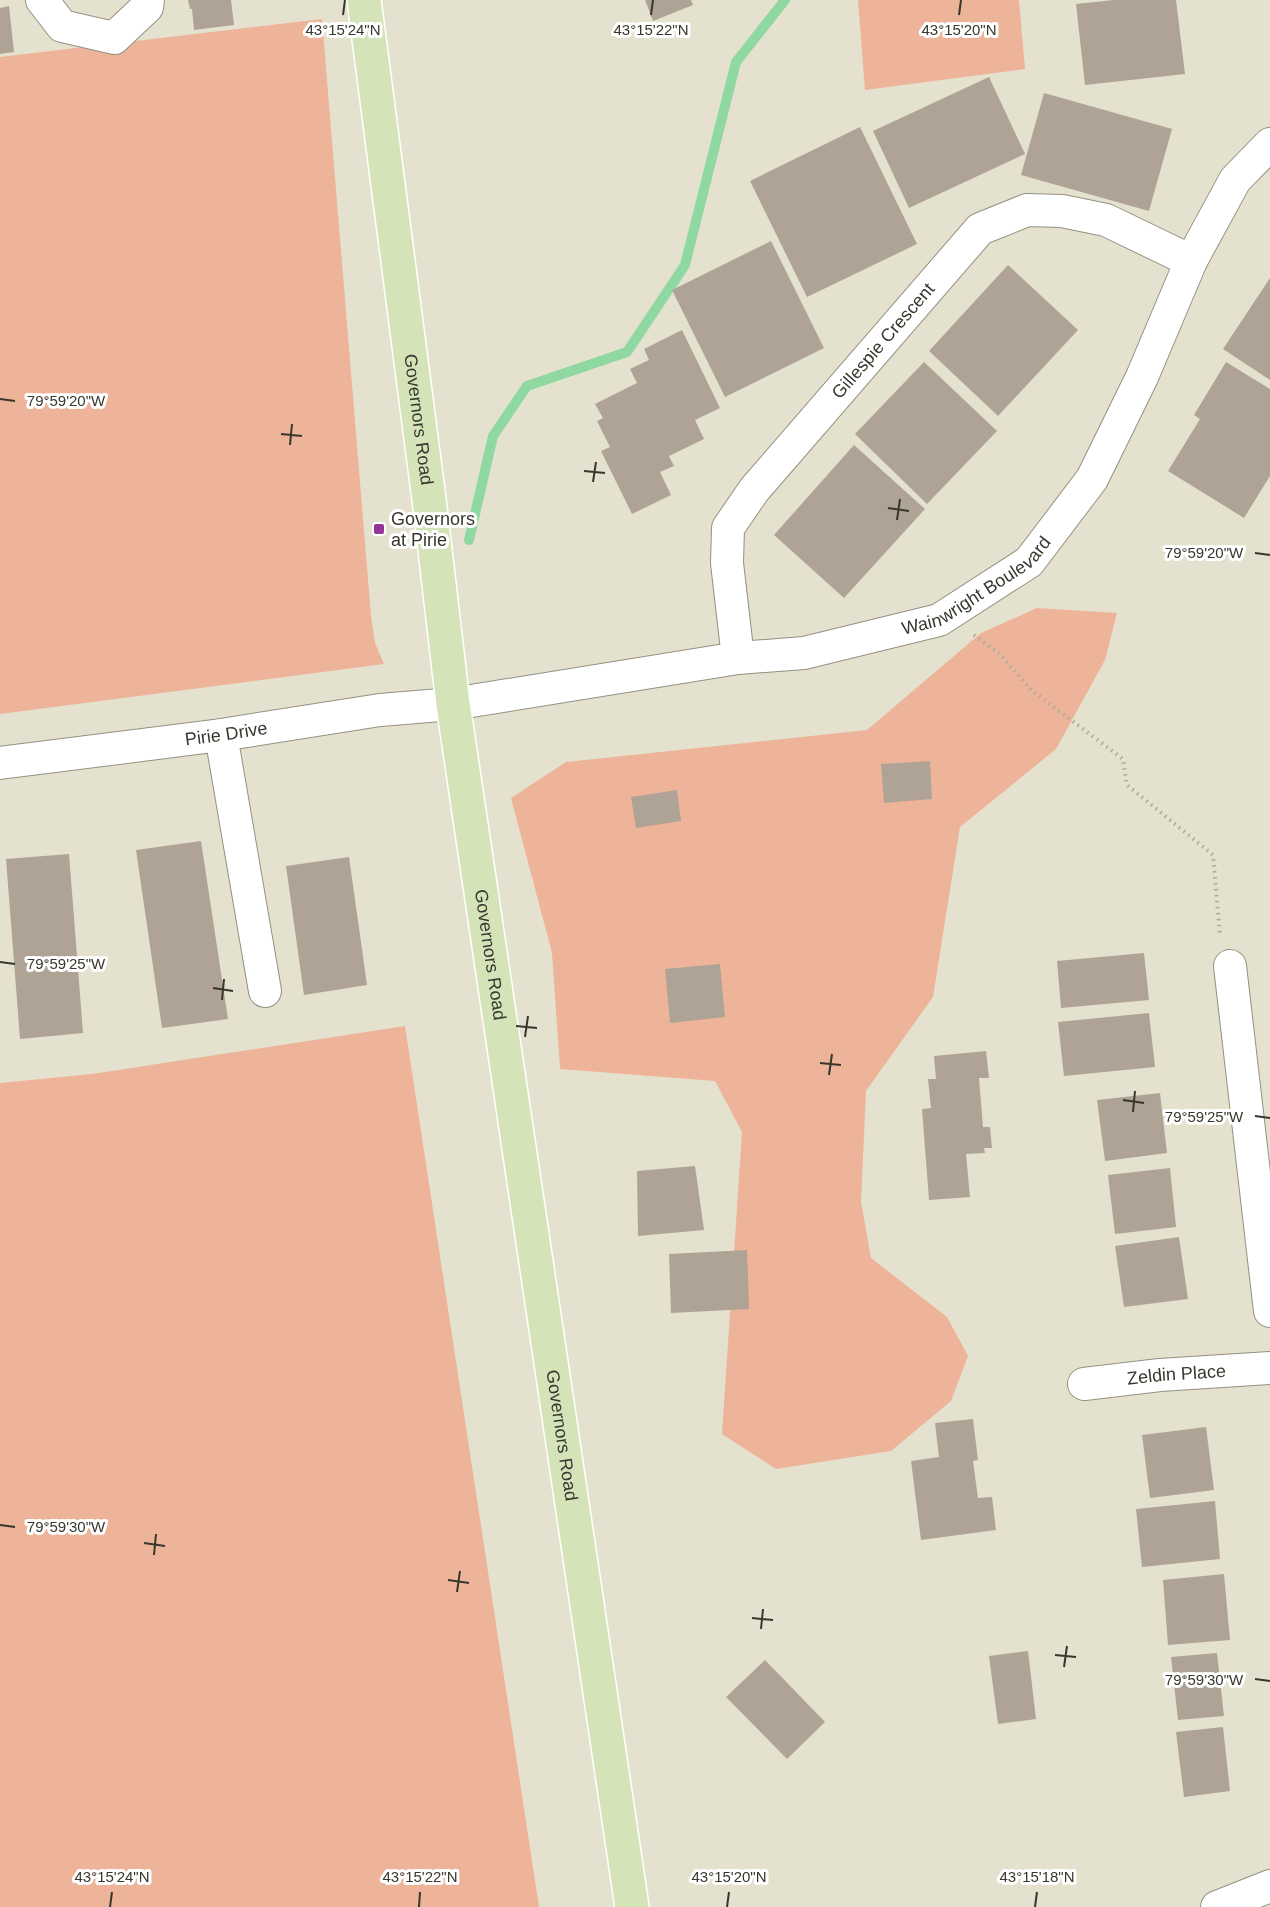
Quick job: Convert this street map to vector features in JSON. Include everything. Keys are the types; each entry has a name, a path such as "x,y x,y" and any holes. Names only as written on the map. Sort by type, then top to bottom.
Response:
{"main road":[{"name":"Governors Road","path":"364,0 430,507 453,704 632,1907"}],"street":[{"path":"42,0 62,26 114,39 147,7 148,0"},
{"name":"Wainwright Boulevard","path":"453,704 738,658 804,653 939,620 1029,562 1092,479 1142,377 1191,261 1235,180 1270,144"},
{"name":"Gillespie Crescent","path":"738,658 727,563 728,528 754,490 980,229 1027,210 1062,211 1106,220 1191,261"},
{"name":"Pirie Drive","path":"0,764 221,735 380,710 453,704"},
{"path":"221,735 265,991"},
{"path":"1230,966 1261,1160 1270,1311"},
{"name":"Zeldin Place","path":"1084,1384 1160,1375 1270,1368"},
{"path":"1217,1907 1270,1886"}],"path":[{"path":"970,631 1000,654 1031,690 1123,759 1127,785 1213,855 1220,936"}],"shaded area":[{"path":"858,0 1019,0 1025,69 865,90"},
{"path":"322,19 371,616 375,643 384,664 0,714 0,57"},
{"path":"1037,608 1117,613 1105,660 1056,749 960,827 933,997 866,1091 861,1202 871,1258 947,1317 968,1356 951,1401 891,1451 776,1469 722,1434 742,1132 715,1081 560,1069 552,953 511,798 566,762 867,730 981,633"},
{"path":"405,1026 539,1907 0,1907 0,1083 92,1074"}],"building":[{"path":"188,0 231,0 234,25 194,30 192,9 190,9"},
{"path":"645,0 691,0 693,5 653,21"},
{"path":"1114,0 1176,0 1185,74 1085,85 1076,4"},
{"path":"9,6 14,52 0,54 0,8"},
{"path":"989,77 1025,154 909,208 873,131"},
{"path":"1044,93 1172,129 1149,211 1021,175"},
{"path":"860,127 917,244 807,297 750,181"},
{"path":"771,241 824,348 725,397 672,290"},
{"path":"1008,265 1078,330 998,416 929,351"},
{"path":"1270,278 1270,380 1223,349"},
{"path":"682,330 720,408 695,420 704,439 669,456 674,466 660,472 671,495 632,514 601,451 610,447 597,421 603,418 595,404 637,383 630,369 649,360 644,349"},
{"path":"924,362 997,431 927,504 855,434"},
{"path":"1226,362 1270,389 1270,476 1244,518 1168,471 1200,419 1194,415"},
{"path":"854,445 925,509 844,598 774,535"},
{"path":"930,761 932,799 884,803 881,764"},
{"path":"677,790 681,821 636,828 631,797"},
{"path":"201,841 228,1019 162,1028 136,850"},
{"path":"69,854 83,1033 20,1039 6,859"},
{"path":"349,857 367,985 304,995 286,866"},
{"path":"1144,953 1149,1000 1061,1008 1057,961"},
{"path":"720,964 725,1017 670,1023 665,969"},
{"path":"1149,1013 1155,1067 1064,1076 1058,1022"},
{"path":"986,1051 989,1078 979,1078 983,1127 990,1127 992,1148 984,1148 985,1153 966,1154 970,1197 929,1200 922,1109 931,1108 928,1079 936,1079 934,1056"},
{"path":"1160,1093 1167,1153 1105,1161 1097,1100"},
{"path":"695,1166 704,1230 638,1236 637,1171"},
{"path":"1170,1168 1176,1227 1115,1234 1108,1175"},
{"path":"1179,1237 1188,1299 1124,1307 1115,1246"},
{"path":"747,1250 749,1309 671,1313 669,1254"},
{"path":"973,1419 978,1460 973,1461 978,1498 992,1497 996,1530 921,1540 911,1461 939,1457 935,1423"},
{"path":"1206,1427 1214,1490 1150,1498 1142,1435"},
{"path":"1215,1501 1220,1559 1142,1567 1136,1509"},
{"path":"1224,1574 1230,1640 1168,1645 1163,1580"},
{"path":"1028,1651 1036,1719 998,1724 989,1656"},
{"path":"1217,1653 1224,1716 1178,1720 1171,1657"},
{"path":"765,1660 825,1722 787,1759 726,1697"},
{"path":"1223,1727 1230,1791 1184,1797 1176,1732"}],"waterway":[{"path":"469,540 493,436 527,386 627,352 685,265 736,62 785,0"}],"place":[{"name":"Governors at Pirie","path":"379,529"}]}
